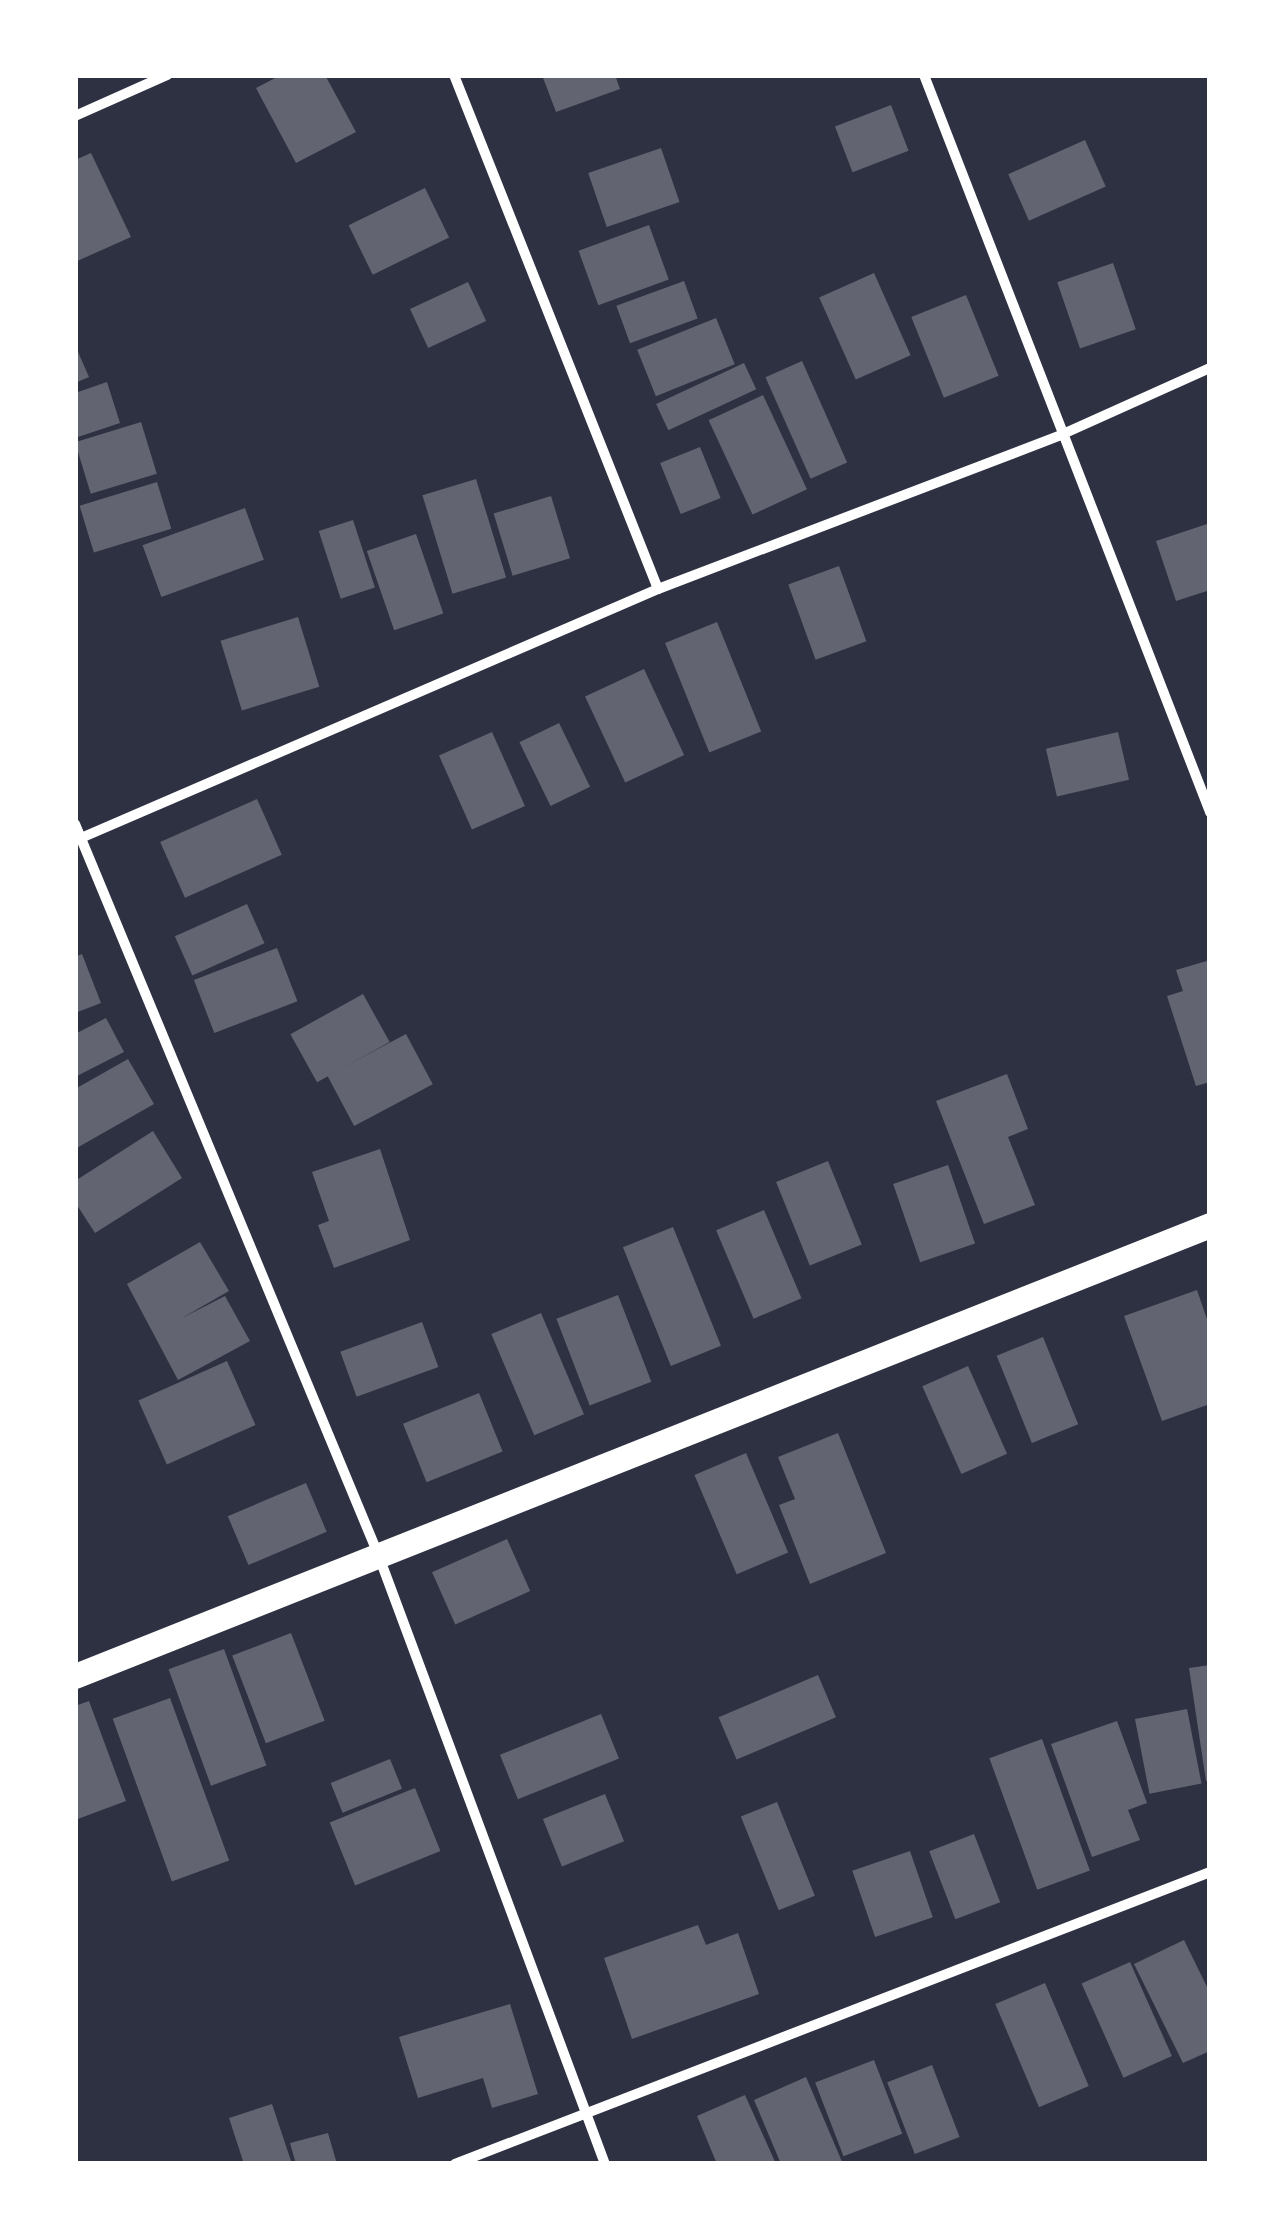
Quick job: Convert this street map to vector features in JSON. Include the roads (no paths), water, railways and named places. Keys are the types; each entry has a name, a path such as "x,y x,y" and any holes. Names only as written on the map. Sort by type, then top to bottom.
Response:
{"main road":[{"path":"75,1676 378,1554 712,1428 1210,1225"}],"street":[{"path":"75,116 168,75"},
{"path":"454,75 658,588"},
{"path":"924,75 1210,812"},
{"path":"81,838 658,588 1063,434 1210,368"},
{"path":"75,824 378,1554 605,2164"},
{"path":"455,2164 1210,1872"}]}
